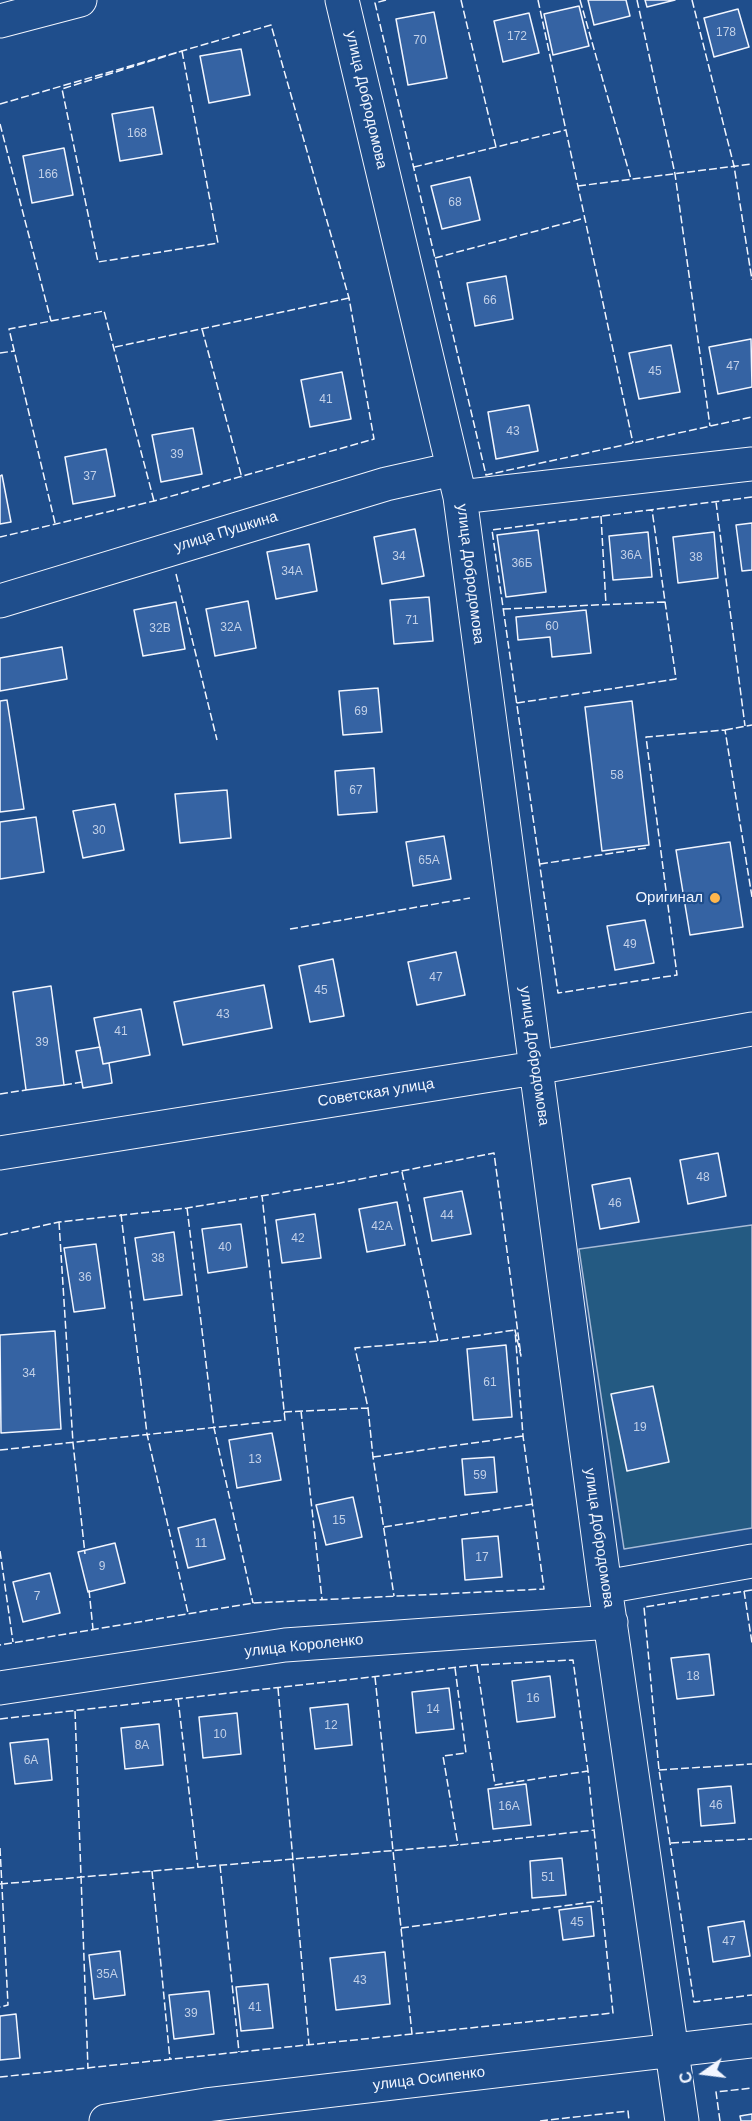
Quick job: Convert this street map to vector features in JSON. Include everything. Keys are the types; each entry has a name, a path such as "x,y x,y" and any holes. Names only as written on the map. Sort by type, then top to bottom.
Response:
{"street":[{"path":"0,21 80,0"},
{"name":"улица Добродомова","path":"342,0 457,483 605,1587 682,2121"},
{"name":"улица Пушкина","path":"0,601 386,484 457,483 752,464"},
{"name":"Советская улица","path":"0,1153 535,1068 752,1029"},
{"path":"605,1587 752,1561"},
{"name":"улица Короленко","path":"0,1688 285,1646 611,1622"},
{"name":"улица Осипенко","path":"106,2121 206,2105 752,2041"}],"shaded area":[{"path":"752,1225 752,1528 624,1549 579,1249"}],"building":[{"path":"588,0 626,0 630,16 594,25"},
{"path":"645,0 675,0 647,7"},
{"path":"579,6 589,46 553,55 544,14"},
{"path":"738,9 749,47 714,57 704,18"},
{"path":"434,12 447,78 408,85 396,19"},
{"path":"529,13 539,53 503,62 494,21"},
{"path":"241,49 250,95 209,103 200,56"},
{"path":"153,107 162,154 120,161 112,114"},
{"path":"64,148 73,195 32,203 23,156"},
{"path":"470,177 480,220 442,229 431,186"},
{"path":"506,276 513,319 475,326 467,283"},
{"path":"751,339 752,387 718,394 709,347"},
{"path":"671,345 680,392 639,399 629,353"},
{"path":"342,372 351,419 310,427 301,380"},
{"path":"529,405 538,451 496,459 488,412"},
{"path":"193,428 202,474 161,482 152,435"},
{"path":"106,449 115,496 73,504 65,457"},
{"path":"2,475 11,522 0,524 0,476"},
{"path":"752,523 752,570 742,571 736,525"},
{"path":"415,529 424,576 382,584 374,537"},
{"path":"538,530 546,592 506,597 497,535"},
{"path":"648,532 652,577 613,580 609,536"},
{"path":"714,532 718,578 678,583 673,537"},
{"path":"309,544 317,591 276,599 267,552"},
{"path":"429,597 433,641 394,644 390,600"},
{"path":"248,601 256,648 215,656 206,609"},
{"path":"176,602 185,649 143,656 134,610"},
{"path":"586,610 591,653 552,657 550,637 518,640 516,617"},
{"path":"62,647 67,679 0,691 0,658"},
{"path":"378,688 382,732 343,735 339,691"},
{"path":"7,700 24,809 0,812 0,701"},
{"path":"632,701 649,845 602,851 585,707"},
{"path":"374,768 377,812 338,815 335,771"},
{"path":"227,790 231,838 180,843 175,794"},
{"path":"115,804 124,850 83,858 73,811"},
{"path":"36,817 44,872 0,879 0,822"},
{"path":"444,836 451,879 413,886 406,842"},
{"path":"730,842 743,927 690,935 676,850"},
{"path":"645,920 654,963 615,970 607,926"},
{"path":"456,952 465,995 417,1005 408,962"},
{"path":"333,959 344,1016 310,1022 299,966"},
{"path":"264,985 272,1028 183,1045 174,1002"},
{"path":"51,986 64,1085 26,1090 13,992"},
{"path":"141,1009 150,1055 103,1064 94,1018"},
{"path":"100,1047 103,1064 109,1063 112,1083 83,1088 76,1051"},
{"path":"718,1153 726,1196 688,1204 680,1160"},
{"path":"630,1178 639,1222 600,1229 592,1185"},
{"path":"462,1191 471,1234 432,1241 424,1198"},
{"path":"397,1202 405,1245 367,1252 359,1209"},
{"path":"315,1214 321,1258 282,1263 276,1220"},
{"path":"241,1224 247,1267 208,1273 202,1229"},
{"path":"174,1232 182,1295 144,1300 135,1238"},
{"path":"96,1244 105,1308 74,1312 64,1248"},
{"path":"55,1331 61,1429 1,1433 0,1335"},
{"path":"506,1345 512,1417 473,1420 467,1349"},
{"path":"653,1386 669,1462 627,1471 611,1394"},
{"path":"272,1433 281,1480 237,1488 229,1440"},
{"path":"494,1457 497,1492 465,1495 462,1459"},
{"path":"353,1497 362,1537 326,1545 316,1505"},
{"path":"215,1519 225,1559 188,1568 178,1528"},
{"path":"498,1536 502,1577 465,1580 462,1539"},
{"path":"115,1543 125,1583 88,1592 78,1552"},
{"path":"50,1573 60,1613 23,1622 13,1582"},
{"path":"709,1654 714,1695 677,1699 671,1658"},
{"path":"550,1676 555,1717 517,1722 512,1681"},
{"path":"449,1688 454,1729 416,1733 412,1692"},
{"path":"348,1704 352,1745 315,1749 310,1708"},
{"path":"237,1713 241,1754 203,1758 199,1717"},
{"path":"159,1724 163,1765 125,1769 121,1728"},
{"path":"48,1739 52,1780 15,1784 10,1743"},
{"path":"526,1784 531,1825 493,1829 488,1789"},
{"path":"731,1786 735,1823 701,1826 698,1789"},
{"path":"562,1858 566,1895 532,1898 530,1861"},
{"path":"591,1906 594,1936 563,1940 559,1910"},
{"path":"744,1921 750,1956 713,1962 708,1927"},
{"path":"120,1951 125,1995 94,1999 89,1955"},
{"path":"385,1952 390,2004 336,2010 330,1958"},
{"path":"268,1984 273,2028 241,2031 236,1987"},
{"path":"209,1991 214,2034 174,2039 169,1995"},
{"path":"16,2014 20,2058 0,2060 0,2016"},
{"path":"752,2114 752,2121 741,2121 740,2116"}],"fence":[{"path":"386,0 375,3 486,475 752,417"},
{"path":"461,0 496,147"},
{"path":"538,0 633,443"},
{"path":"580,0 631,179"},
{"path":"637,0 675,174 710,426"},
{"path":"692,0 734,166 752,280"},
{"path":"0,104 271,25 349,298 374,439 154,501 0,537"},
{"path":"182,51 218,243 98,262 62,89 182,51"},
{"path":"0,124 51,321"},
{"path":"414,167 566,130"},
{"path":"578,186 752,164"},
{"path":"435,258 585,218"},
{"path":"115,347 349,298"},
{"path":"55,523 9,329 104,311 154,501"},
{"path":"202,329 242,478"},
{"path":"0,353 14,351"},
{"path":"752,497 492,530 558,993 677,975 646,737 725,730 752,897"},
{"path":"716,502 745,726"},
{"path":"517,703 676,679 652,510"},
{"path":"601,516 606,605"},
{"path":"176,574 217,740"},
{"path":"503,609 665,602"},
{"path":"725,730 752,725"},
{"path":"540,864 647,848"},
{"path":"290,929 470,898"},
{"path":"64,1085 82,1082"},
{"path":"0,1094 26,1090"},
{"path":"0,1235 59,1222 187,1208 340,1183 494,1153 521,1356 515,1330 523,1436 544,1589 253,1603 0,1645"},
{"path":"402,1172 438,1341"},
{"path":"0,1450 285,1420 262,1195"},
{"path":"187,1208 214,1428 253,1603"},
{"path":"121,1214 147,1434 188,1613"},
{"path":"59,1222 73,1443 85,1554"},
{"path":"284,1412 368,1408 355,1348 438,1341 515,1330"},
{"path":"368,1408 394,1596"},
{"path":"301,1411 322,1599"},
{"path":"373,1457 523,1436"},
{"path":"384,1527 533,1504"},
{"path":"0,1551 13,1642"},
{"path":"89,1590 93,1629"},
{"path":"752,1590 644,1607 659,1770 694,2002 752,1995"},
{"path":"744,1591 752,1643"},
{"path":"0,1719 477,1665 573,1660 588,1771 613,2013 0,2077"},
{"path":"477,1665 495,1785 588,1771"},
{"path":"455,1668 466,1753 443,1756 458,1845"},
{"path":"375,1677 412,2034"},
{"path":"278,1688 309,2045"},
{"path":"178,1699 198,1867"},
{"path":"75,1711 88,2069"},
{"path":"659,1770 752,1764"},
{"path":"0,1884 458,1845 595,1830"},
{"path":"671,1843 752,1839"},
{"path":"0,1848 8,2005 0,2007"},
{"path":"220,1865 239,2052"},
{"path":"152,1871 170,2060"},
{"path":"401,1928 600,1901"},
{"path":"720,2121 716,2092 752,2088"},
{"path":"540,2121 628,2111 629,2121"}],"place":[{"name":"Оригинал","path":"715,898"}]}
